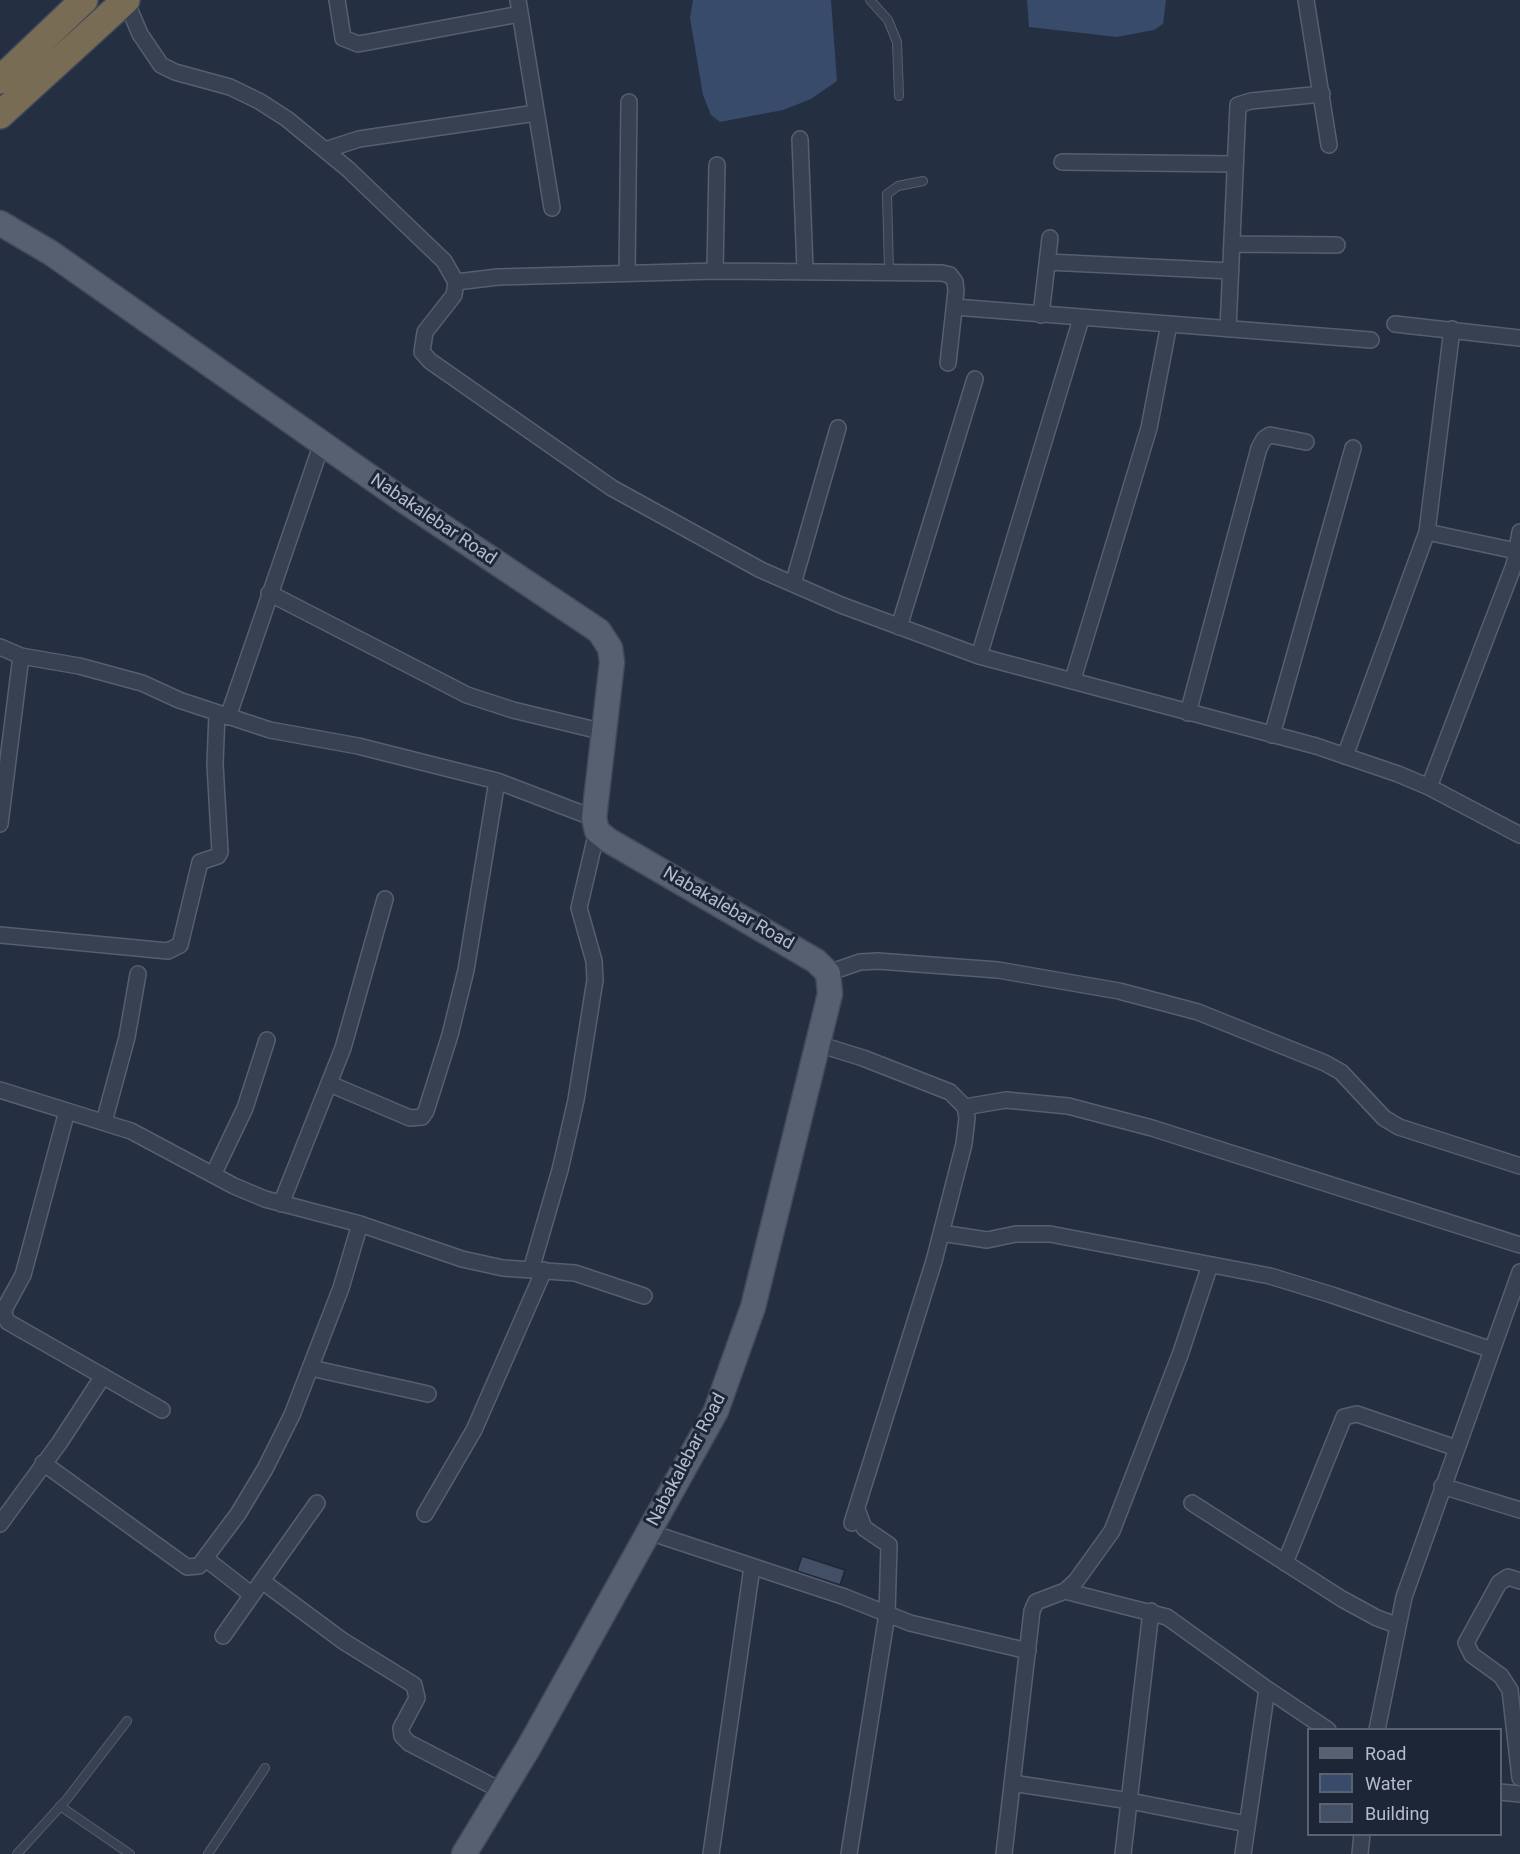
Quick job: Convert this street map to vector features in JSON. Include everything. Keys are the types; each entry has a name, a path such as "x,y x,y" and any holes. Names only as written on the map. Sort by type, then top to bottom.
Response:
{"highway":[{"path":"2,113 63,40 84,0"},
{"path":"0,80 126,1"}],"main road":[{"name":"Nabakalebar Road","path":"1,229 51,253 322,444 606,638 612,662 595,824 608,840 816,961 828,973 830,994 753,1307 716,1411 502,1791 464,1854"}],"street":[{"path":"337,0 343,38 358,44 519,7 552,208"},
{"path":"1306,0 1329,145"},
{"path":"126,1 140,34 161,65 175,72 230,87 259,101 287,119 325,150 444,261 456,282 454,295 425,332 422,352 430,361 612,488 761,570 899,627 980,656 1073,679 1345,756 1429,787 1520,835"},
{"path":"1228,329 1238,105 1251,101 1322,94"},
{"path":"627,273 629,102"},
{"path":"325,150 358,139 536,113"},
{"path":"800,139 805,269"},
{"path":"1062,162 1235,164"},
{"path":"715,271 717,165"},
{"path":"1041,315 1050,238"},
{"path":"1232,244 1337,245"},
{"path":"1048,262 1231,271"},
{"path":"456,282 498,277 805,269 942,273 950,275 956,282 948,363"},
{"path":"955,308 1371,340"},
{"path":"980,656 1081,319"},
{"path":"1073,679 1149,428 1169,324"},
{"path":"1395,324 1520,338"},
{"path":"1345,756 1427,532 1452,329"},
{"path":"899,627 975,379"},
{"path":"793,584 838,428"},
{"path":"1188,713 1259,448 1264,439 1270,435 1306,442"},
{"path":"0,935 168,951 180,945 200,862 218,856 220,852 215,764 222,715 269,593 322,444"},
{"path":"1272,735 1353,448"},
{"path":"1427,532 1517,560"},
{"path":"1429,787 1517,560 1520,532"},
{"path":"269,593 466,694 513,710 603,732"},
{"path":"0,647 21,656 102,672 142,684 222,715 270,730 358,746 497,781 595,824 579,908 594,961 595,980 576,1100 537,1270 474,1430 425,1514"},
{"path":"0,824 21,656"},
{"path":"330,1084 410,1118 422,1116 426,1111 450,1035 466,970 497,781"},
{"path":"280,1204 343,1048 385,899"},
{"path":"828,973 860,962 878,961 999,970 1119,991 1198,1012 1325,1063 1341,1072 1368,1103 1399,1127 1520,1166"},
{"path":"104,1122 127,1037 138,974"},
{"path":"213,1175 245,1108 267,1040"},
{"path":"818,1044 863,1058 950,1092 965,1107 967,1118 964,1144 941,1233 855,1516 864,1528 889,1545 887,1614 849,1854"},
{"path":"0,1090 104,1122 159,1144 213,1175 280,1204 360,1224 462,1259 503,1268 592,1277 644,1296"},
{"path":"965,1107 1006,1101 1068,1106 1162,1131 1520,1245"},
{"path":"68,1111 23,1275 5,1308 4,1315 8,1322 162,1410"},
{"path":"43,1463 187,1567 200,1566 265,1469 292,1415 341,1288 360,1224"},
{"path":"941,1233 987,1240 1016,1234 1050,1234 1270,1276 1492,1350"},
{"path":"1004,1854 1032,1611 1036,1602 1065,1591 1099,1550 1117,1521 1180,1355 1210,1265"},
{"path":"1377,1728 1396,1625 1442,1486 1520,1272"},
{"path":"311,1368 428,1394"},
{"path":"1,1520 60,1442 104,1376"},
{"path":"1285,1563 1344,1417 1357,1414 1456,1448"},
{"path":"1442,1486 1520,1510"},
{"path":"223,1636 317,1503"},
{"path":"1192,1503 1342,1599 1377,1618 1396,1625"},
{"path":"649,1532 939,1631 1029,1650"},
{"path":"206,1559 252,1595"},
{"path":"711,1854 752,1567"},
{"path":"1520,1581 1508,1577 1499,1583 1466,1643 1472,1655 1501,1676 1510,1690 1520,1778"},
{"path":"262,1581 343,1641 414,1685 417,1698 401,1728 402,1736 409,1743 502,1791"},
{"path":"1065,1591 1151,1611 1182,1626 1267,1689 1325,1728"},
{"path":"1123,1854 1151,1611"},
{"path":"1243,1854 1267,1689"},
{"path":"1012,1783 1130,1801 1247,1824"},
{"path":"1502,1792 1520,1794"},
{"path":"1360,1854 1362,1836"}],"lane":[{"path":"870,0 888,20 897,42 899,96"},
{"path":"889,272 887,194 898,186 923,181"},
{"path":"17,1854 60,1806 126,1721"},
{"path":"208,1854 265,1768"},
{"path":"60,1806 130,1854"}],"water":[{"path":"693,0 831,0 837,81 811,99 783,110 720,122 711,115 703,95 690,18"},
{"path":"1027,0 1166,0 1163,24 1154,30 1117,37 1029,27"}],"building":[{"path":"802,1556 845,1570 840,1585 797,1571"}]}
